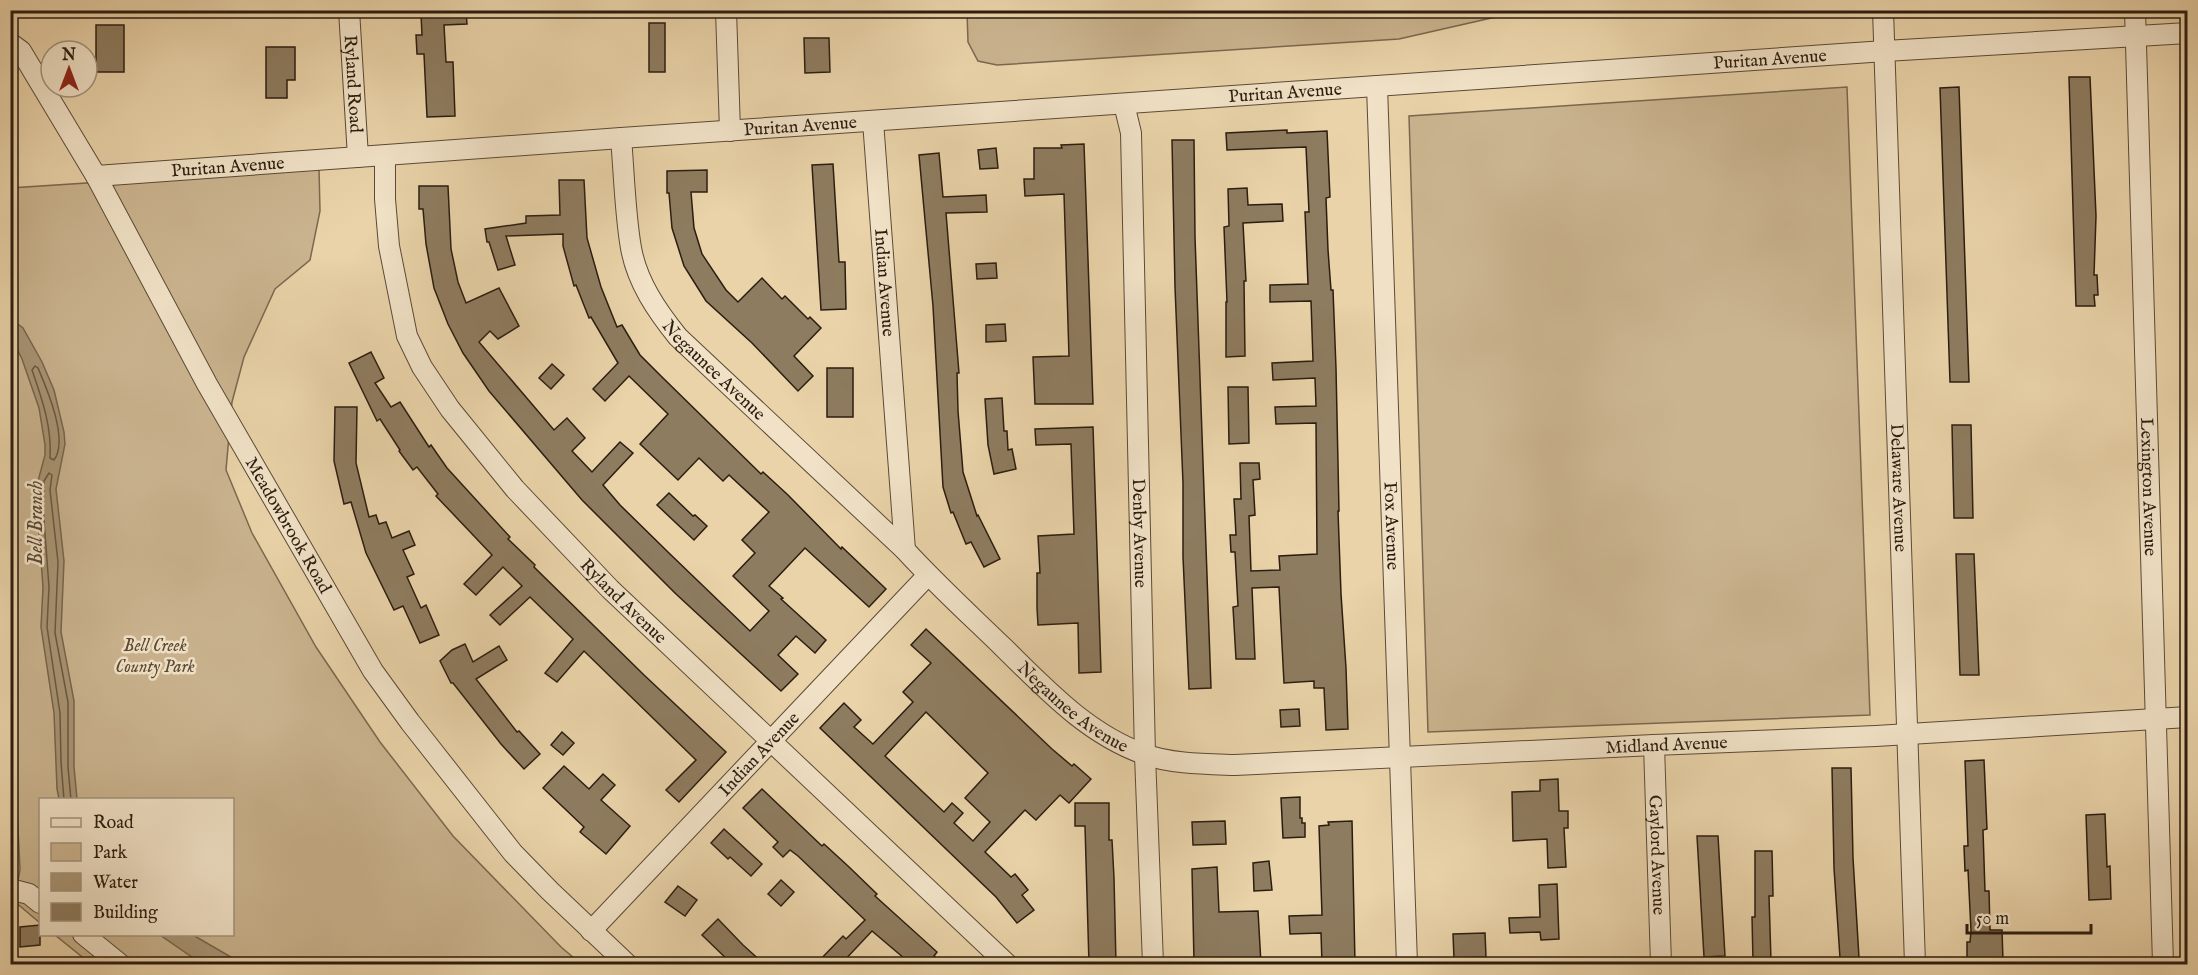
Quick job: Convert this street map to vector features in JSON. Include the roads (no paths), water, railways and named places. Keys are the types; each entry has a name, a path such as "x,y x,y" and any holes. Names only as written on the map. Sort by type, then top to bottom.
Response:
{"street":[{"name":"Ryland Road","path":"349,10 358,157"},
{"path":"726,10 730,131"},
{"name":"Delaware Avenue","path":"1883,10 1915,964"},
{"name":"Lexington Avenue","path":"2135,10 2163,964"},
{"name":"Puritan Avenue","path":"96,176 1885,51 2187,33"},
{"name":"Meadowbrook Road","path":"10,43 21,51 96,176 207,384 373,671 513,853 627,964"},
{"name":"Fox Avenue","path":"1377,86 1407,964"},
{"name":"Denby Avenue","path":"1124,104 1131,133 1145,755 1153,964"},
{"name":"Indian Avenue","path":"873,122 905,550"},
{"name":"Negaunee Avenue","path":"621,138 631,248 643,284 662,317 678,337 905,550 928,575 1072,713 1110,738 1145,755"},
{"name":"Ryland Avenue","path":"385,156 386,199 394,274 407,336 422,367 475,442 547,524 610,589 1007,964"},
{"name":"Indian Avenue","path":"591,931 928,575"},
{"name":"Midland Avenue","path":"1145,755 1190,763 1235,765 1907,734 2187,717"},
{"name":"Gaylord Avenue","path":"1654,745 1661,964"},
{"path":"10,889 29,894 39,902"},
{"path":"85,936 120,964"}],"water":[{"name":"Bell Branch","path":"10,318 23,328 42,362 54,390 64,432 65,444 56,489 64,561 61,632 74,701 74,767 77,798 59,798 54,713 41,627 43,587 37,507 38,481 45,455 45,445 39,408 22,359 17,349 11,344"},
{"path":"161,936 195,936 243,964 202,964"}],"park label":[{"name":"Bell Creek County Park","path":"155,655"}]}
